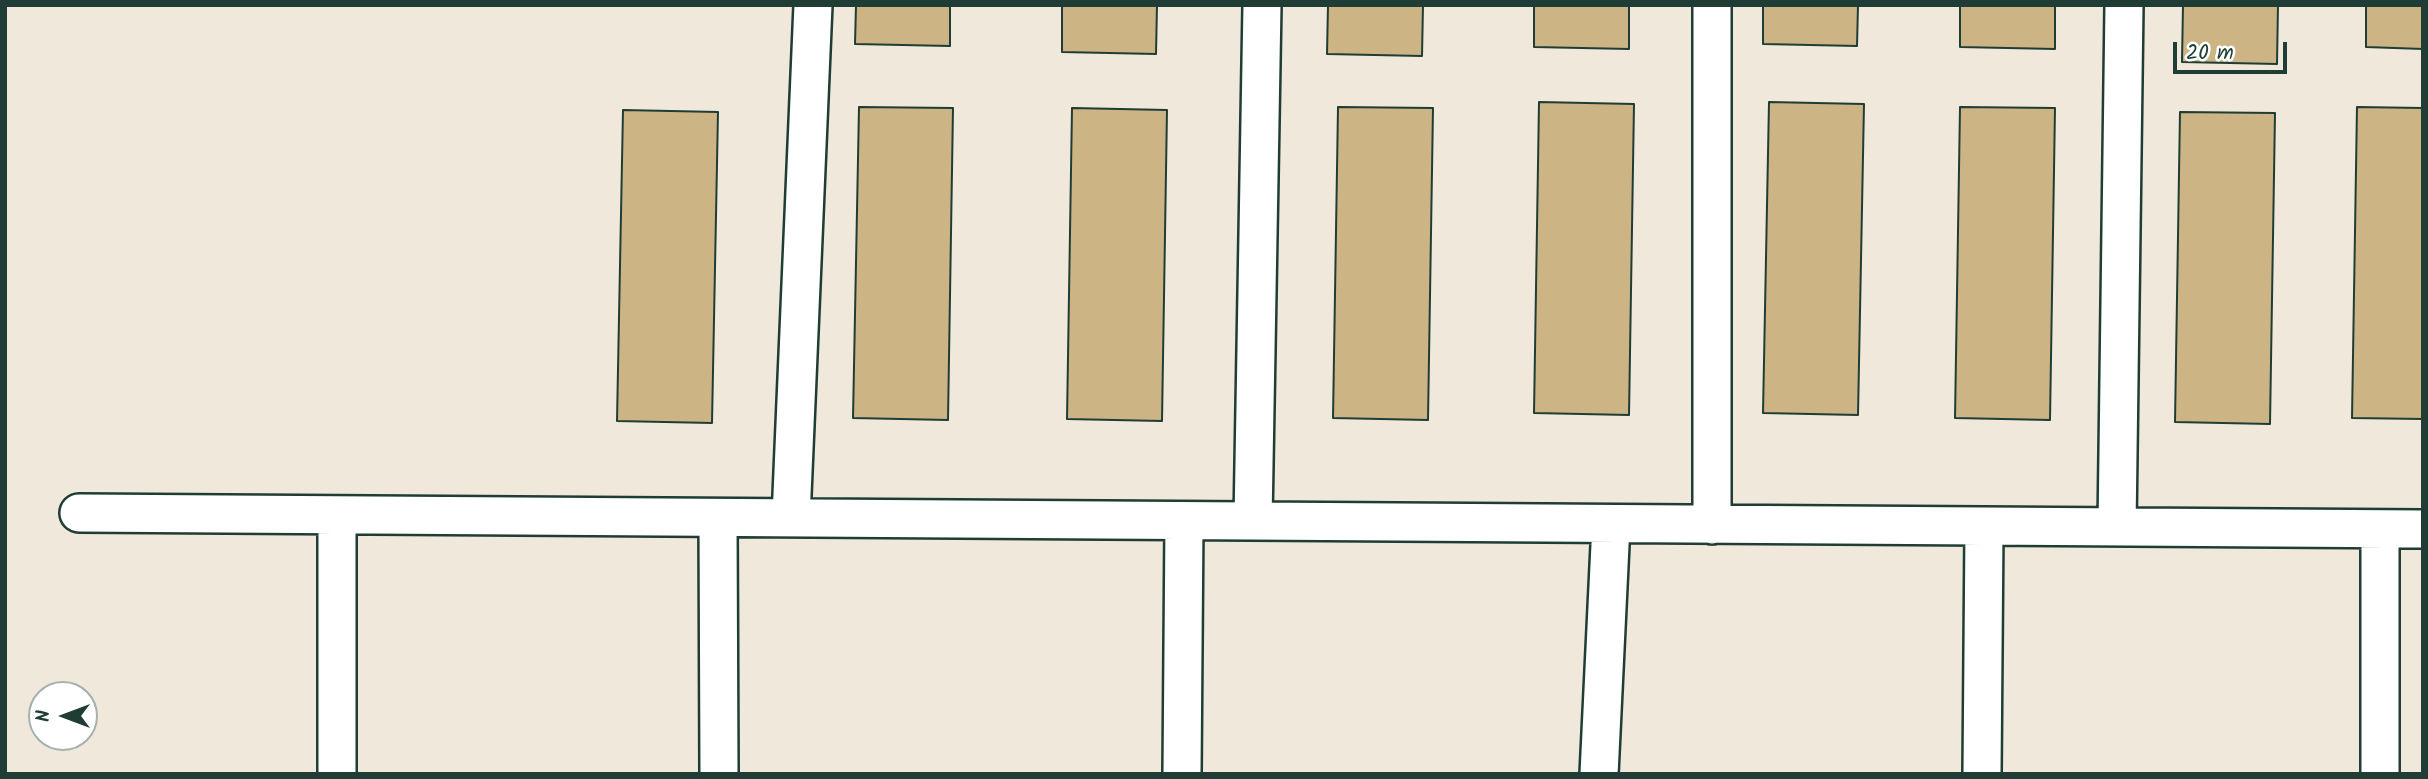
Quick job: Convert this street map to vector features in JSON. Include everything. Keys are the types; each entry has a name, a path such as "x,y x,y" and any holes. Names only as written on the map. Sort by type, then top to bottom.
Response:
{"street":[{"path":"791,518 813,5"},
{"path":"1253,521 1262,5"},
{"path":"1712,5 1712,524"},
{"path":"2117,527 2124,5"},
{"path":"79,513 2423,529"},
{"path":"337,515 337,774"},
{"path":"718,517 719,774"},
{"path":"1182,774 1184,521"},
{"path":"1600,774 1612,524"},
{"path":"1982,774 1984,528"},
{"path":"2380,529 2380,774"}],"building":[{"path":"856,5 950,5 950,46 855,44"},
{"path":"1062,5 1157,5 1156,54 1062,52"},
{"path":"1328,5 1423,5 1422,56 1327,54"},
{"path":"1534,5 1629,5 1629,49 1534,47"},
{"path":"1763,5 1858,5 1857,46 1763,44"},
{"path":"1960,5 2055,5 2055,49 1960,47"},
{"path":"2183,5 2278,5 2277,64 2182,62"},
{"path":"2366,5 2423,5 2423,49 2366,47"},
{"path":"1539,102 1634,104 1629,415 1534,413"},
{"path":"1769,102 1864,104 1858,415 1763,413"},
{"path":"859,107 953,108 948,420 853,418"},
{"path":"1338,107 1433,108 1428,420 1333,418"},
{"path":"1960,107 2055,108 2050,420 1955,418"},
{"path":"2357,107 2423,108 2423,419 2352,418"},
{"path":"1072,108 1167,110 1162,421 1067,419"},
{"path":"623,110 718,112 712,423 617,421"},
{"path":"2180,112 2275,113 2270,424 2175,422"}]}
